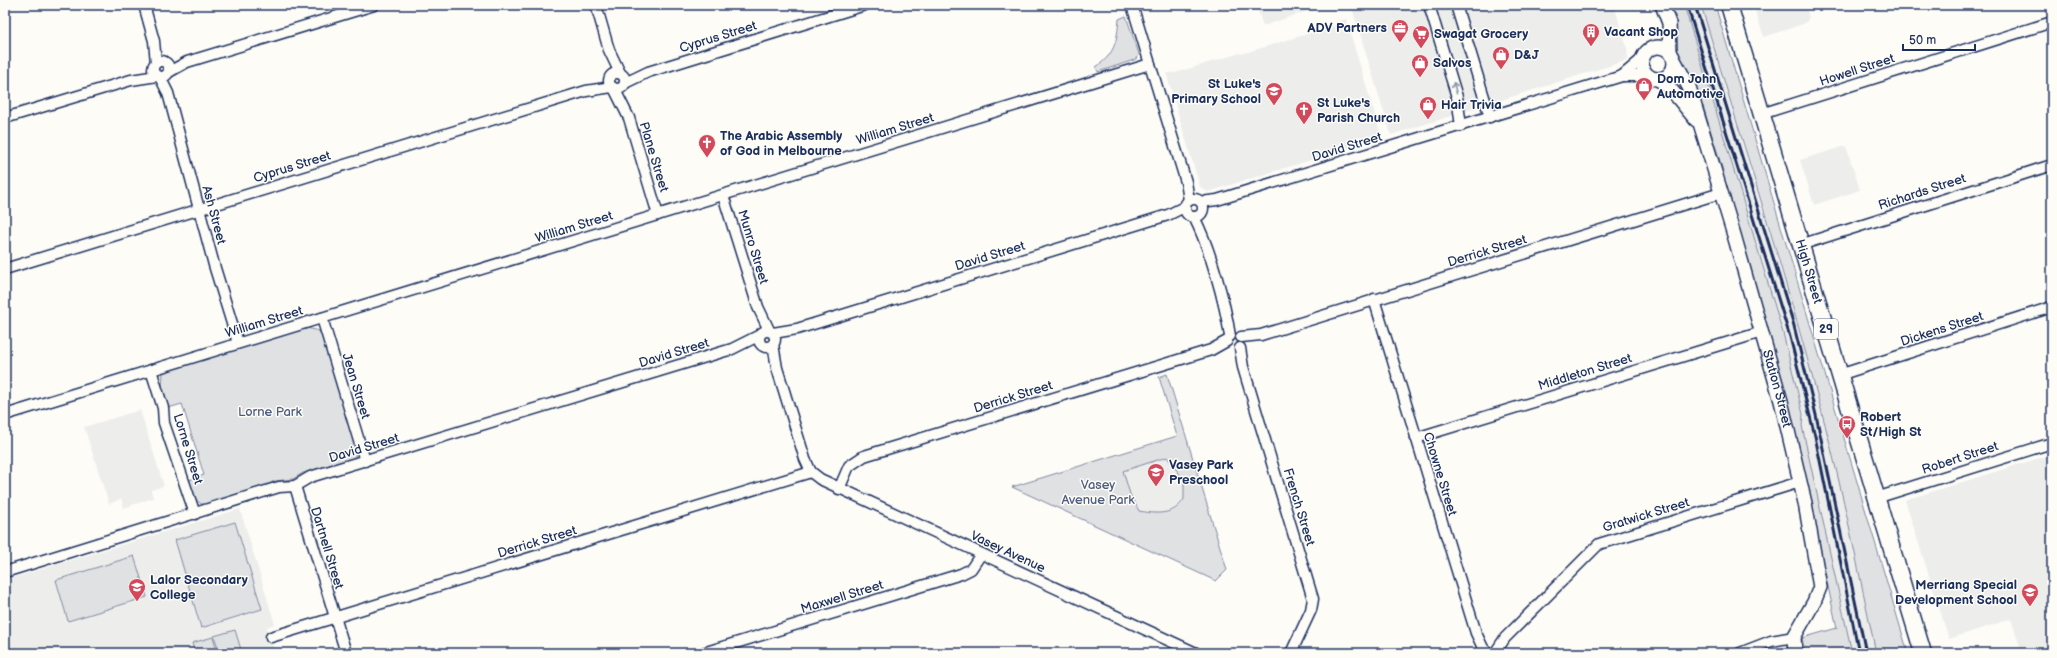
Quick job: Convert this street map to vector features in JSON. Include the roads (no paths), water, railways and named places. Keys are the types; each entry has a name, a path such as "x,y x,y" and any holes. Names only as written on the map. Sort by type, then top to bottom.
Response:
{"main road":[{"name":"High Street","path":"1729,5 1922,653"}],"street":[{"name":"Ash Street","path":"144,5 199,209 238,344"},
{"path":"5,118 374,5"},
{"name":"Plane Street","path":"596,5 617,81 658,215"},
{"name":"Cyprus Street","path":"5,269 865,5"},
{"name":"French Street","path":"1132,5 1313,598 1311,610 1291,653"},
{"path":"1429,5 1456,92 1461,126"},
{"path":"1456,5 1490,117"},
{"name":"Station Street","path":"1652,47 1661,33 1663,8"},
{"name":"Station Street","path":"1663,8 1669,23 1672,56 1689,87 1762,332 1781,401 1800,482 1820,587 1814,602 1794,637"},
{"name":"Howell Street","path":"1761,114 2052,22"},
{"path":"1652,47 1662,47 1672,56 1672,71 1663,78 1653,78 1642,69 1642,59 1645,52 1652,47"},
{"name":"David Street","path":"1622,76 1642,59"},
{"name":"William Street","path":"5,415 1150,64"},
{"name":"David Street","path":"5,572 279,487 295,486 306,479 768,339 1622,76 1653,78"},
{"name":"Station Street","path":"1653,78 1669,87 1699,124"},
{"name":"Richards Street","path":"1800,245 2052,165"},
{"name":"Derrick Street","path":"839,489 849,466 864,456 1721,193"},
{"name":"Munro Street","path":"723,195 805,459 811,472"},
{"name":"Chowne Street","path":"1374,299 1476,634 1483,648 1488,653"},
{"name":"Dickens Street","path":"1839,375 2052,307"},
{"name":"Jean Street","path":"322,318 365,461"},
{"name":"Middleton Street","path":"1416,438 1762,332"},
{"name":"Lorne Street","path":"151,370 163,408 164,423 195,514"},
{"name":"Robert Street","path":"1876,498 2052,443"},
{"name":"Derrick Street","path":"271,637 811,472"},
{"name":"Vasey Avenue","path":"811,472 820,479 839,489 1196,653"},
{"name":"Gratwick Street","path":"1495,653 1505,638 1599,544 1800,482"},
{"name":"Dartnell Street","path":"295,486 346,653"},
{"name":"Maxwell Street","path":"703,653 961,574 971,569 981,554"},
{"path":"1740,653 1775,640 1794,637 1795,653"}],"railway":[{"path":"1687,5 1790,337 1815,436 1859,653"},
{"path":"1695,5 1793,322 1816,415 1866,653"}],"place":[{"name":"ADV Partners","path":"1400,43"},
{"name":"Vacant Shop","path":"1591,47"},
{"name":"Swagat Grocery","path":"1421,49"},
{"name":"D&J","path":"1501,70"},
{"name":"Salvos","path":"1420,78"},
{"name":"Dom John Automotive","path":"1644,101"},
{"name":"St Luke's Primary School","path":"1274,106"},
{"name":"Hair Trivia","path":"1428,120"},
{"name":"St Luke's Parish Church","path":"1304,125"},
{"name":"The Arabic Assembly of God in Melbourne","path":"707,158"},
{"name":"Robert St/High St","path":"1847,439"},
{"name":"Vasey Park Preschool","path":"1156,487"},
{"name":"Lalor Secondary College","path":"137,602"},
{"name":"Merriang Special Development School","path":"2030,607"}],"park label":[{"name":"Lorne Park","path":"270,412"},
{"name":"Vasey Avenue Park","path":"1098,492"}]}
